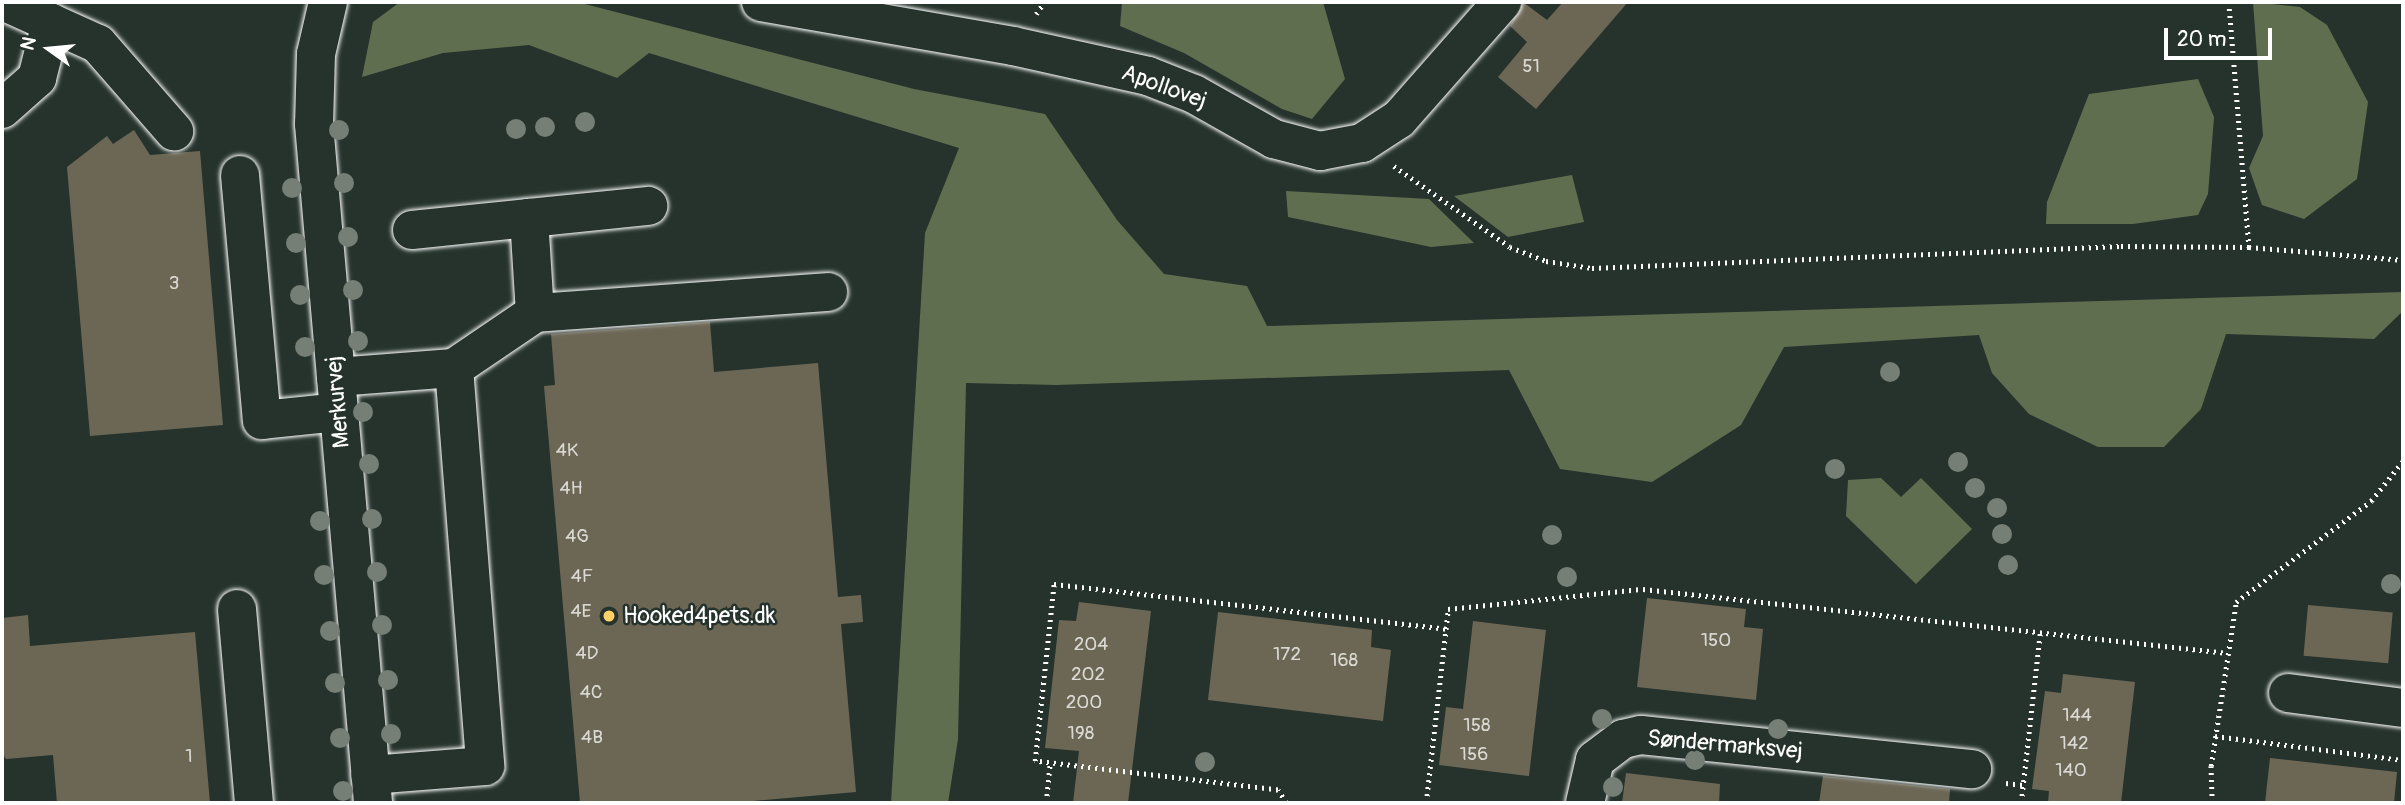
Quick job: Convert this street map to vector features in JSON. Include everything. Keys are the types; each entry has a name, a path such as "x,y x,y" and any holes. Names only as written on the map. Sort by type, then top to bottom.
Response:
{"street":[{"path":"5,2 97,44 174,131"},
{"name":"Merkurvej","path":"328,2 316,54 314,124 371,789"},
{"name":"Apollovej","path":"761,2 1013,46 1148,76 1296,147 1320,152 1362,144 1399,119 1502,2"},
{"path":"2,109 37,78 51,23"},
{"path":"240,175 262,419 337,395 454,368 535,313 828,292"},
{"path":"412,230 648,206"},
{"path":"529,218 535,313"},
{"path":"371,789 485,766 454,368"},
{"path":"237,610 254,803"},
{"path":"2288,693 2403,708"},
{"name":"Søndermarksvej","path":"1585,803 1595,760 1623,739 1641,735 1972,769"}],"path":[{"path":"2229,2 2249,247"},
{"path":"1362,144 1510,247 1546,261 1592,268 2120,246 2249,247 2403,260"},
{"path":"2213,803 2215,736 2236,602 2371,502 2403,461"},
{"path":"2394,473 2403,474"},
{"path":"1286,803 1278,790 1035,761 1054,584 1446,629"},
{"path":"1426,803 1448,609 1643,589 2228,653"},
{"path":"2021,803 2040,633"},
{"path":"2215,736 2403,760"},
{"path":"1046,803 1050,763"}],"green space":[{"path":"400,2 577,2 914,89 1045,114 1117,220 1164,274 1247,286 1267,326 2403,292 2403,311 2374,339 2226,334 2201,409 2164,447 2098,447 2029,414 1992,373 1979,335 1784,347 1741,425 1652,482 1560,469 1509,370 1056,385 966,383 958,739 948,803 891,803 925,233 959,148 649,53 617,78 529,45 443,53 362,77 373,22"},
{"path":"1122,2 1323,2 1345,79 1312,119 1282,109 1184,53 1120,26"},
{"path":"2253,2 2300,7 2327,25 2368,102 2357,179 2304,219 2262,205 2249,168 2263,136"},
{"path":"2198,79 2214,117 2208,194 2198,215 2133,224 2046,224 2047,202 2089,94"},
{"path":"1572,175 1584,222 1508,237 1454,196"},
{"path":"1286,191 1429,199 1474,243 1431,247 1288,217"},
{"path":"1881,478 1901,497 1921,478 1972,529 1916,584 1846,516 1848,480"}],"building":[{"path":"1523,2 1547,20 1563,2 1628,2 1536,109 1498,77 1527,42 1510,26"},
{"path":"134,130 150,155 200,151 223,425 90,436 67,167 107,136 113,144"},
{"path":"710,322 714,372 818,363 838,597 861,595 863,622 841,624 856,792 731,803 580,803 544,386 555,385 551,334"},
{"path":"1647,598 1746,609 1744,627 1763,629 1756,700 1637,687"},
{"path":"1079,602 1151,611 1128,803 1073,803 1079,751 1045,748 1059,620 1076,621"},
{"path":"2308,605 2393,612 2388,663 2304,656"},
{"path":"1218,612 1372,630 1371,647 1391,650 1383,721 1208,700"},
{"path":"28,615 30,646 195,632 210,803 57,803 53,755 6,759 2,753 2,618"},
{"path":"1473,621 1546,630 1529,776 1439,765 1446,707 1463,709"},
{"path":"2063,674 2135,682 2121,803 2048,803 2049,791 2032,789 2045,691 2061,693"},
{"path":"2270,758 2397,772 2394,803 2265,803"},
{"path":"1626,773 1720,784 1719,803 1622,803"},
{"path":"1823,776 1950,789 1949,803 1819,803"}],"place":[{"name":"Hooked4pets.dk","path":"609,616"}]}
